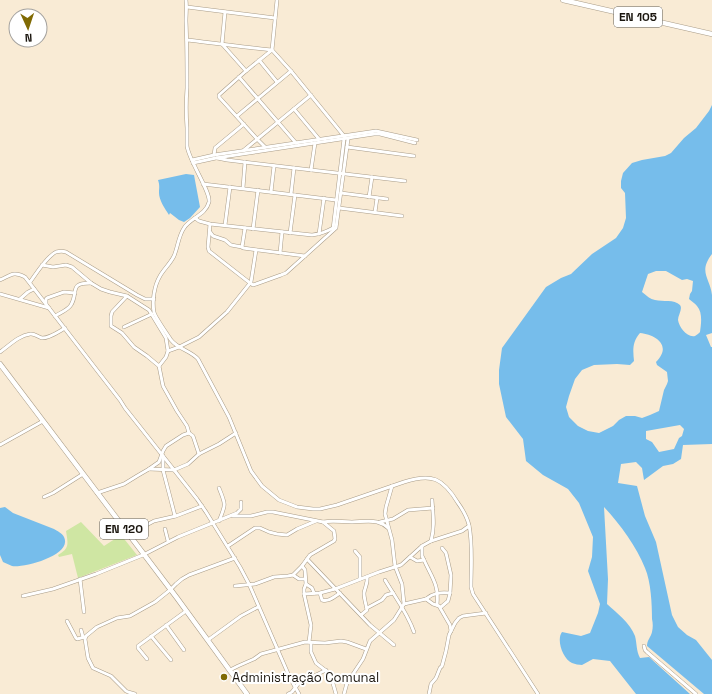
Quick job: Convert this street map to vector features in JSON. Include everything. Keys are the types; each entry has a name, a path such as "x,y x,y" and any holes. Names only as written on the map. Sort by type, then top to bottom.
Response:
{"main road":[{"name":"EN 105","path":"563,0 712,34"},
{"name":"EN 120","path":"0,364 247,694"}],"street":[{"path":"159,366 166,357 168,351 166,338 152,314 156,286 161,274 174,256 182,229 189,221 200,215 205,210 209,202 203,184 192,162 187,145 186,0"},
{"path":"265,147 219,95 272,50 277,0"},
{"path":"187,7 275,18"},
{"path":"225,12 222,44 246,71"},
{"path":"187,40 272,50 311,95 345,138 347,147 336,200 334,229"},
{"path":"259,60 277,82"},
{"path":"237,116 290,71"},
{"path":"239,77 296,143"},
{"path":"244,150 311,95"},
{"path":"294,109 319,139"},
{"path":"215,156 215,148 244,124"},
{"path":"215,156 315,143 345,138 371,131 380,131 416,141"},
{"path":"192,162 244,150 319,139 345,138"},
{"path":"210,224 209,252 250,283 254,285 283,274 334,229 341,193 341,174 345,138"},
{"path":"311,170 315,143"},
{"path":"347,147 414,156"},
{"path":"215,156 274,166 405,181"},
{"path":"243,188 245,162"},
{"path":"271,192 274,166"},
{"path":"291,194 294,168"},
{"path":"369,197 372,177"},
{"path":"203,184 336,200"},
{"path":"225,225 230,187"},
{"path":"253,228 258,190"},
{"path":"341,193 387,199"},
{"path":"290,233 295,195"},
{"path":"319,234 324,198"},
{"path":"375,212 377,198"},
{"path":"339,208 402,216"},
{"path":"195,218 199,221 210,224 312,235 334,229"},
{"path":"242,247 245,228"},
{"path":"210,232 213,236 225,240 231,245 256,250 305,256"},
{"path":"280,252 282,232"},
{"path":"168,351 199,337 227,312 251,282 256,250"},
{"path":"30,282 42,265 54,254 58,251 66,252 137,295 145,299 154,300"},
{"path":"42,265 53,267 66,265 72,267 91,283 105,291 127,296 149,310 172,341 179,347 194,355 198,360 236,433 254,477 262,486 279,500 305,508 320,509 337,505 416,478 436,480 449,489 468,520 471,537 471,587 473,594 538,694"},
{"path":"0,280 15,273 20,274 30,282 125,408 202,506 228,546 249,584 277,649 299,694"},
{"path":"55,316 70,307 78,284 91,283"},
{"path":"20,299 34,289"},
{"path":"46,304 47,298 64,292 75,293"},
{"path":"0,294 49,308"},
{"path":"127,296 112,312 111,326 122,333 134,347 159,366 163,386 187,426 189,433 193,436 199,454"},
{"path":"124,327 152,314"},
{"path":"0,352 20,337 34,334 40,338 47,337 65,328"},
{"path":"0,445 43,421"},
{"path":"97,493 124,484 149,469 159,462 166,446 183,435 189,433"},
{"path":"149,469 174,470 190,463 199,454 236,433"},
{"path":"162,455 163,470 175,516"},
{"path":"44,497 83,474"},
{"path":"344,694 347,684 360,665 370,641 394,620 403,606 402,584 395,566 394,549 385,514 392,486"},
{"path":"219,488 225,505 219,521"},
{"path":"431,541 434,527 432,500"},
{"path":"23,596 40,593 80,580 143,555 168,542 232,516 241,509 241,502"},
{"path":"128,535 156,520 175,516 202,506"},
{"path":"232,516 251,516 273,512 323,522 379,522 393,519 408,510 433,508"},
{"path":"228,546 257,527 269,532 287,535 297,529 317,521"},
{"path":"235,586 257,584 274,577 293,574 302,566 310,555 335,540 334,531 323,522"},
{"path":"379,522 385,525 389,530"},
{"path":"304,594 320,594 401,565 422,546 431,541 462,531 469,526"},
{"path":"164,529 168,542"},
{"path":"422,546 422,556 434,579 438,593 439,606 450,625 451,631"},
{"path":"426,599 439,606 448,601 450,593 450,571 446,553 442,548"},
{"path":"355,551 360,557 360,579"},
{"path":"410,557 417,560 424,560"},
{"path":"67,621 77,639 84,637 97,627 116,618 130,616 156,602 177,583 189,575 235,558"},
{"path":"307,559 370,625 394,645"},
{"path":"302,566 305,570 306,584 304,594 311,625 311,652 316,663 327,671 332,680 336,694"},
{"path":"293,574 299,579 305,579"},
{"path":"367,576 368,582 364,596 367,608"},
{"path":"80,580 84,612"},
{"path":"385,580 403,606 414,632"},
{"path":"306,584 312,588 314,593"},
{"path":"361,615 367,610 367,608 382,600 386,595 393,593"},
{"path":"403,606 426,599 431,595 438,593 450,593"},
{"path":"320,594 322,600 327,601 340,594"},
{"path":"208,640 241,616 258,607"},
{"path":"147,659 138,646 186,611"},
{"path":"429,694 431,684 442,666 451,631 455,623 463,616 486,613"},
{"path":"166,625 184,650"},
{"path":"81,630 84,637 88,658 93,668 109,674 126,691 136,694"},
{"path":"151,636 170,660"},
{"path":"230,670 254,659 261,654 299,643 341,641 366,649"},
{"path":"644,646 647,652 696,694"},
{"path":"288,694 292,692 298,684 324,670"}],"green space":[{"path":"81,522 104,546 121,535 137,555 78,578 72,554 59,557 58,555 65,550 67,545 66,531"}],"water":[{"path":"712,105 712,254 708,260 705,270 712,295 712,333 706,335 712,347 712,444 683,445 681,459 673,464 663,466 644,480 642,468 636,462 621,464 618,483 637,486 645,516 656,542 672,615 678,627 687,635 696,640 712,660 712,694 704,694 647,646 653,626 649,580 642,560 616,520 604,507 608,579 607,604 623,618 633,631 640,658 649,657 690,694 636,694 610,661 593,659 582,665 572,663 563,654 560,644 560,635 562,632 581,636 590,633 598,613 600,604 588,571 592,557 593,537 579,503 568,489 543,475 526,461 523,439 506,417 499,384 499,370 502,348 546,287 571,274 592,254 616,238 623,228 626,218 625,193 621,188 623,173 632,163 665,156 671,153 684,138 696,128","holes":["656,271 666,271 682,280 687,279 693,281 689,299 699,309 701,319 700,332 696,336 686,334 680,326 678,320 681,307 678,303 672,301 653,300 642,292 648,274","640,333 652,336 657,339 662,346 663,351 656,362 657,365 667,372 668,381 664,390 659,411 642,418 626,416 613,426 599,433 588,431 578,426 569,417 566,407 575,379 582,370 594,365 630,365 634,361 633,354 637,336","680,425 684,429 682,436 679,438 674,449 659,452 652,442 646,439 646,431"]},
{"path":"186,174 194,175 200,207 184,222 170,213 169,215 159,196 158,180"},
{"path":"5,507 13,513 61,533 64,537 65,543 61,549 55,555 26,565 12,566 3,562 0,555 0,508"}],"place":[{"name":"Administração Comunal","path":"224,677"}]}
